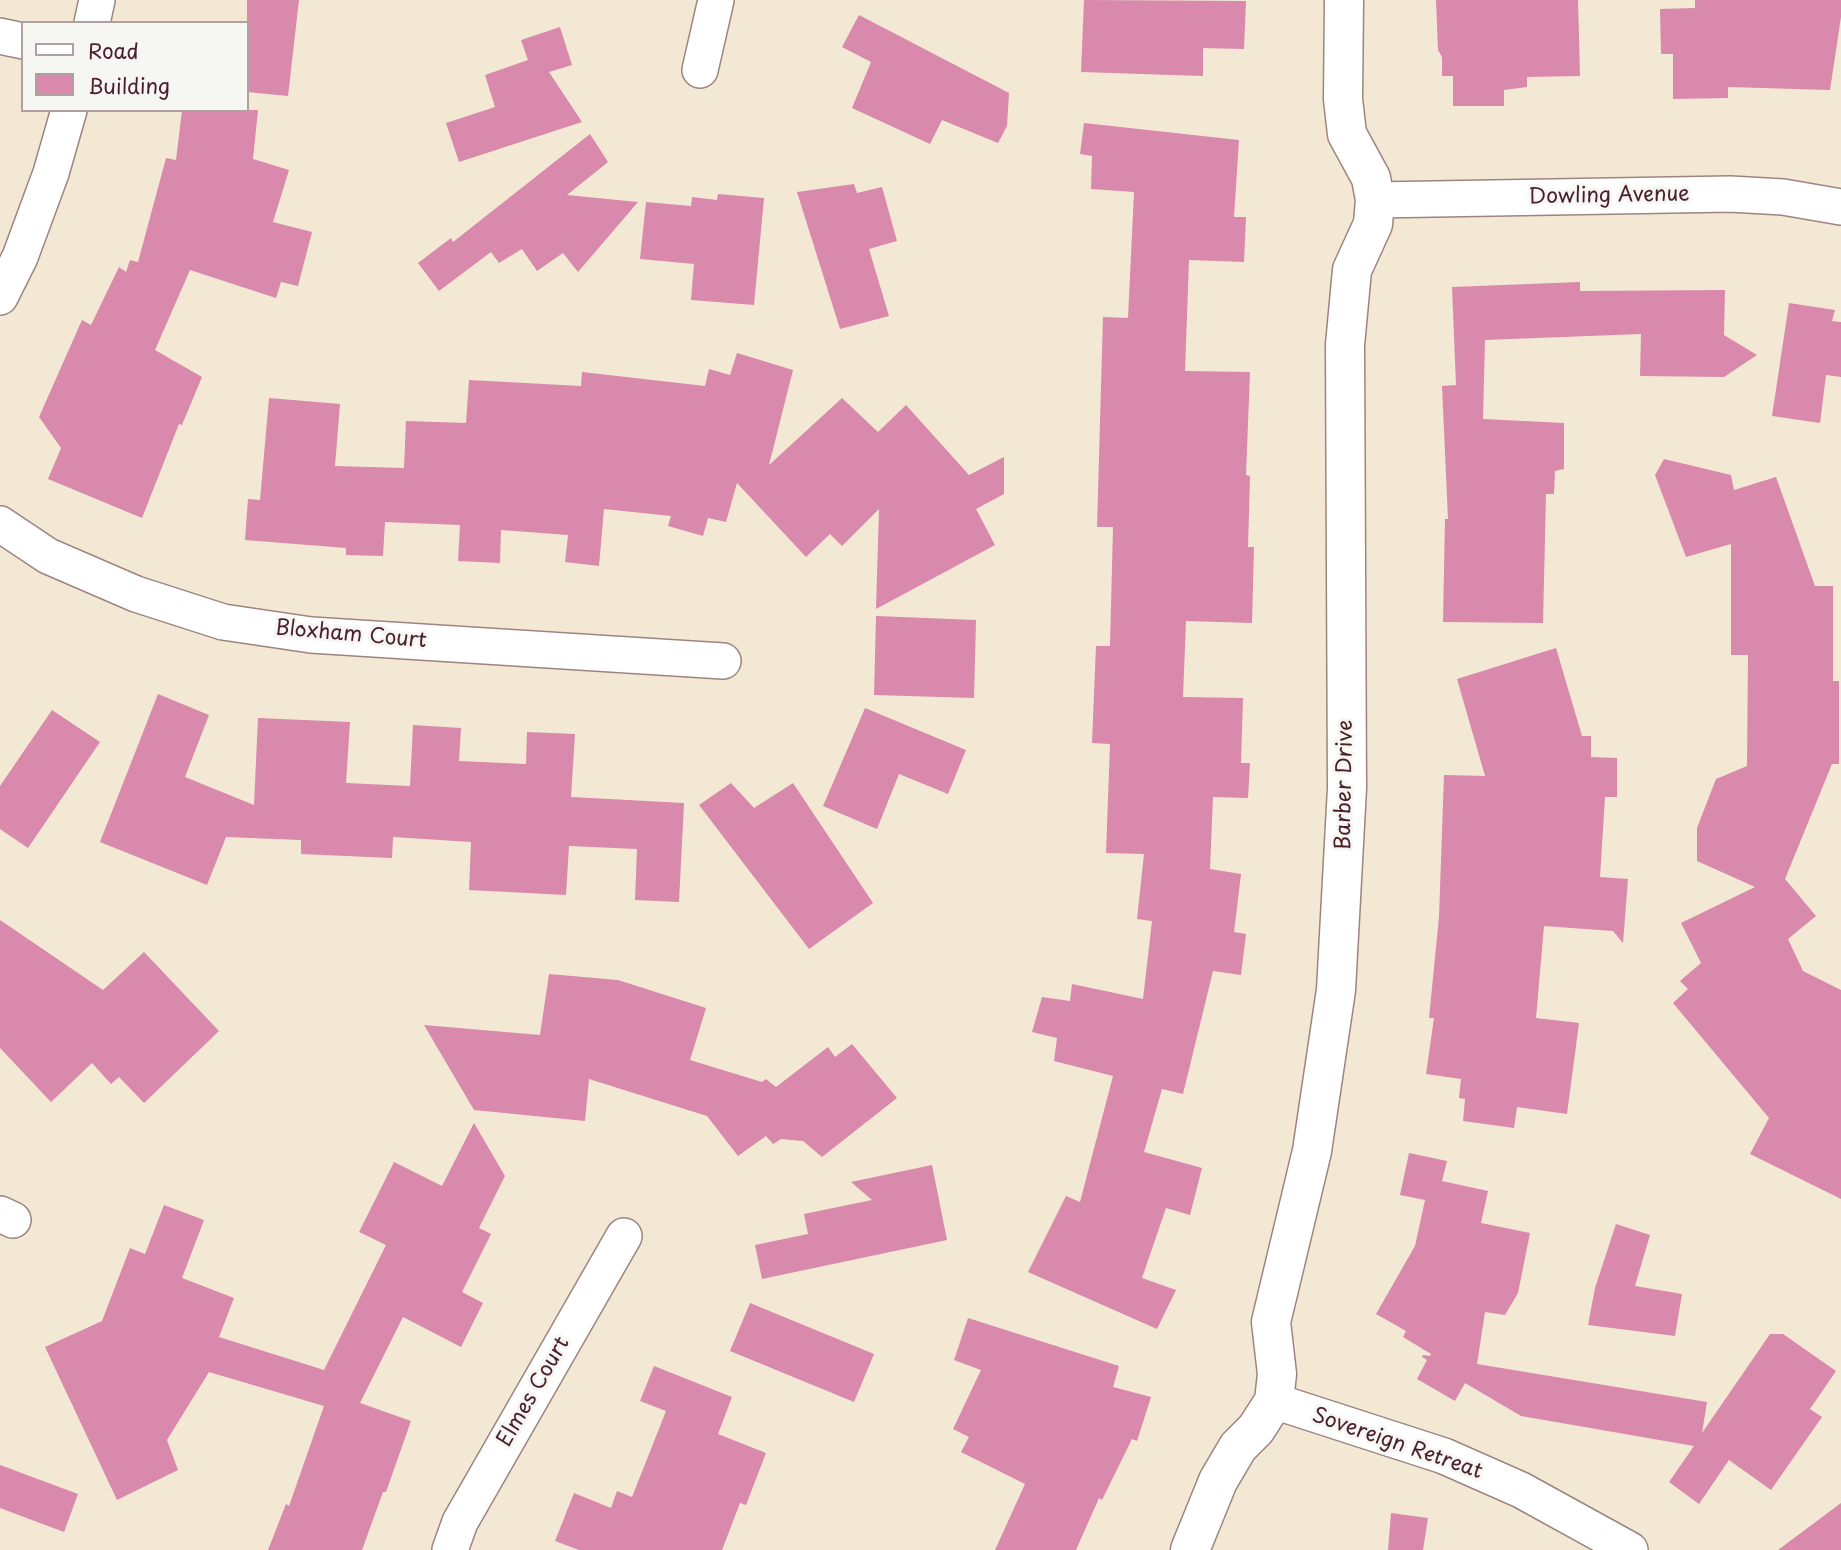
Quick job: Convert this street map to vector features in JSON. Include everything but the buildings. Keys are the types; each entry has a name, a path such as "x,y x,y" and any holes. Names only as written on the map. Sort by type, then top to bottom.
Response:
{"street":[{"path":"92,21 97,0"},
{"path":"700,70 716,0"},
{"name":"Barber Drive","path":"1190,1550 1218,1481 1238,1447 1256,1429 1274,1401 1277,1374 1271,1322 1312,1151 1336,990 1347,788 1345,345 1352,270 1373,224 1375,200 1371,178 1347,134 1343,99 1344,0"},
{"path":"0,36 21,41"},
{"path":"0,297 20,257 51,173 68,112"},
{"name":"Dowling Avenue","path":"1375,200 1731,194 1783,197 1841,207"},
{"name":"Bloxham Court","path":"0,524 48,556 136,594 223,622 311,635 723,661"},
{"name":"Elmes Court","path":"450,1550 460,1522 624,1236"},
{"name":"Sovereign Retreat","path":"1274,1401 1444,1456 1521,1490 1630,1550"}]}
